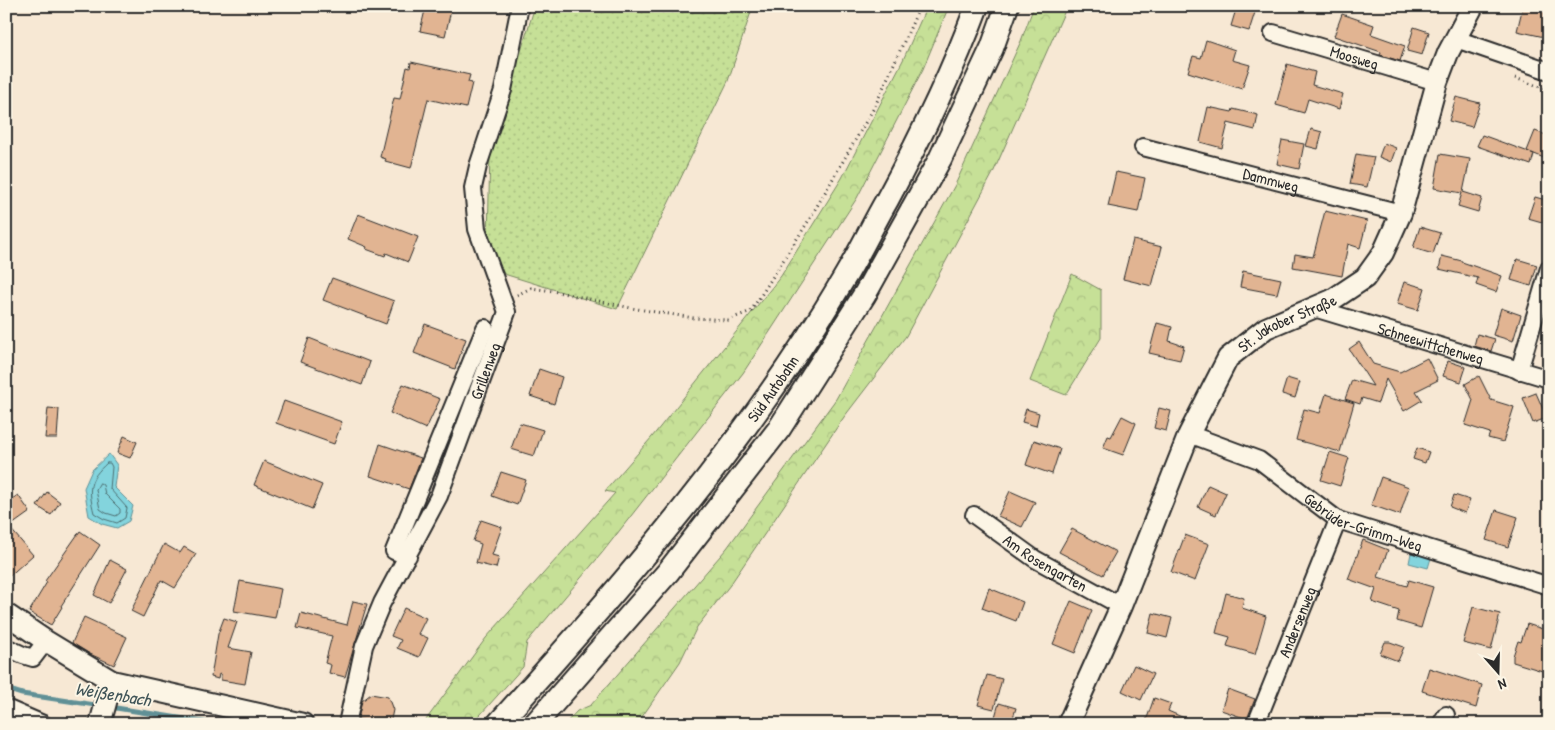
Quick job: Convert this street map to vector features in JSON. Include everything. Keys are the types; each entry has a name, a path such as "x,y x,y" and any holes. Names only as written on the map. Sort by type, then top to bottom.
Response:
{"highway":[{"name":"Süd Autobahn","path":"498,724 646,553 754,414 800,347 843,280 914,150 944,86 977,6"},
{"name":"Süd Autobahn","path":"535,724 668,572 779,429 865,294 940,159 992,48 1007,6"}],"main road":[{"name":"St. Jakober Straße","path":"1068,724 1121,606 1189,434 1228,358 1266,328 1332,300 1365,278 1383,253 1401,213 1437,82 1448,53 1473,6"},
{"path":"6,614 112,681 302,724"},
{"path":"100,724 112,681"}],"street":[{"path":"507,312 477,229 473,188 502,90 520,6"},
{"name":"Moosweg","path":"1273,33 1437,82"},
{"path":"1456,39 1549,71"},
{"name":"Dammweg","path":"1143,147 1401,213"},
{"path":"1519,370 1549,268"},
{"name":"Schneewittchenweg","path":"1314,308 1549,379"},
{"name":"Grillenweg","path":"347,724 364,646 382,603 439,496 507,312"},
{"path":"408,556 394,551 485,328"},
{"name":"Gebrüder-Grimm-Weg","path":"1189,434 1260,460 1338,520 1549,586"},
{"name":"Am Rosengarten","path":"974,515 1035,559 1121,606"},
{"name":"Andersenweg","path":"1256,724 1338,520"},
{"path":"6,647 33,658 46,641"},
{"path":"6,708 43,724"}],"path":[{"path":"507,312 512,298 531,288 631,308 694,318 728,320 751,311 809,220 875,106 920,6"}],"green space":[{"path":"535,6 753,6 728,81 617,309 504,274 488,240 490,151"},
{"path":"927,6 949,6 923,69 857,198 743,373 602,553 527,642 523,667 472,724 423,724 486,638 615,493 605,491 652,437 781,276 842,178 903,60"},
{"path":"1034,6 1067,6 993,173 906,336 844,417 730,585 697,627 680,662 637,724 565,724 577,711 591,705 727,548 836,399 955,185 1021,41"},
{"path":"1072,274 1101,290 1101,338 1066,395 1030,381"}],"water":[{"path":"109,454 117,465 114,487 133,506 129,521 117,528 102,524 89,516 84,488 92,470"},
{"path":"1411,553 1431,558 1428,568 1409,563"}],"building":[{"path":"426,6 452,6 445,36 420,31"},
{"path":"1237,6 1257,6 1249,31 1231,26"},
{"path":"1523,6 1549,6 1549,38 1517,31"},
{"path":"1342,14 1374,25 1371,34 1405,46 1400,61 1380,55 1381,52 1334,36"},
{"path":"1414,27 1429,32 1422,55 1407,51"},
{"path":"1206,40 1235,50 1232,60 1250,65 1242,89 1188,72 1193,56 1201,58"},
{"path":"411,62 470,75 468,82 472,83 466,108 428,99 411,168 385,161 386,159 380,157 394,98 400,99 407,67 410,68"},
{"path":"1287,64 1315,72 1312,85 1343,94 1339,109 1308,99 1304,113 1276,105"},
{"path":"1456,97 1480,103 1472,127 1449,121"},
{"path":"1208,107 1232,112 1233,109 1258,115 1255,130 1228,123 1222,148 1200,142"},
{"path":"1311,129 1322,132 1318,149 1306,146"},
{"path":"1535,131 1549,136 1549,160 1527,151"},
{"path":"1482,135 1534,154 1531,165 1477,146"},
{"path":"1282,140 1304,144 1299,169 1277,164"},
{"path":"1384,143 1396,148 1391,162 1379,157"},
{"path":"1356,154 1374,157 1367,187 1350,184"},
{"path":"1440,154 1470,159 1463,192 1482,198 1478,212 1458,206 1462,193 1434,188"},
{"path":"1116,172 1145,178 1138,212 1108,206"},
{"path":"1535,197 1549,201 1549,224 1528,218"},
{"path":"1325,211 1367,221 1360,248 1348,244 1342,276 1293,267 1295,254 1313,257"},
{"path":"358,214 418,237 408,262 386,253 385,256 366,249 367,247 348,239"},
{"path":"1420,227 1440,233 1433,254 1413,248"},
{"path":"1133,240 1162,247 1152,286 1123,279"},
{"path":"1442,256 1462,261 1502,276 1496,292 1476,285 1478,278 1439,269"},
{"path":"1517,259 1537,265 1531,286 1511,280"},
{"path":"1243,271 1281,279 1277,294 1240,287"},
{"path":"332,278 394,301 386,324 323,300"},
{"path":"1404,282 1425,288 1418,310 1397,304"},
{"path":"1501,308 1521,315 1513,341 1493,335"},
{"path":"1157,323 1172,327 1169,341 1184,346 1180,360 1149,353"},
{"path":"425,324 466,339 455,369 414,353"},
{"path":"1477,334 1495,339 1491,351 1474,346"},
{"path":"309,338 370,362 362,385 300,362"},
{"path":"1359,342 1373,364 1400,372 1427,358 1438,380 1416,391 1422,400 1404,411 1386,379 1378,403 1362,398 1360,404 1345,399 1352,380 1373,386 1349,349"},
{"path":"1448,361 1466,367 1461,382 1443,376"},
{"path":"539,369 562,377 554,404 530,396"},
{"path":"1479,376 1491,400 1514,407 1503,442 1488,438 1490,433 1465,425 1473,400 1465,384"},
{"path":"1287,378 1300,382 1295,398 1282,394"},
{"path":"403,384 440,399 426,429 390,413"},
{"path":"1536,393 1547,418 1533,423 1523,398"},
{"path":"1326,394 1354,403 1340,452 1296,440 1304,409 1320,413"},
{"path":"284,401 342,422 334,444 276,423"},
{"path":"48,408 59,409 57,438 45,438"},
{"path":"1159,408 1171,411 1166,431 1154,428"},
{"path":"1026,409 1039,413 1036,426 1022,422"},
{"path":"1122,416 1136,423 1123,455 1103,448 1108,436 1111,437"},
{"path":"520,423 543,430 534,456 511,449"},
{"path":"124,436 137,442 130,458 117,453"},
{"path":"1034,440 1060,449 1052,474 1026,465"},
{"path":"380,444 421,458 409,489 370,476"},
{"path":"1417,448 1429,452 1425,463 1413,459"},
{"path":"1330,452 1349,458 1340,486 1321,480"},
{"path":"264,461 322,485 312,509 254,485"},
{"path":"501,472 526,480 517,505 492,496"},
{"path":"1381,477 1409,487 1400,515 1371,505"},
{"path":"1208,485 1226,493 1216,515 1198,507"},
{"path":"1010,491 1035,502 1022,527 998,516"},
{"path":"47,492 60,502 51,515 37,506"},
{"path":"18,495 30,512 9,527 33,555 6,579 6,503"},
{"path":"1454,495 1470,500 1465,513 1450,507"},
{"path":"1496,510 1518,517 1508,547 1486,540"},
{"path":"481,520 502,527 492,555 499,557 496,568 476,563 481,544 473,541"},
{"path":"1072,529 1116,552 1103,575 1059,552"},
{"path":"80,531 100,545 51,625 29,612 47,582 45,581"},
{"path":"1185,535 1209,544 1195,581 1171,572"},
{"path":"1363,540 1388,550 1378,577 1407,586 1409,580 1433,587 1421,628 1397,621 1399,611 1372,602 1376,589 1348,579"},
{"path":"164,544 180,553 184,547 196,554 175,588 161,580 143,617 131,611"},
{"path":"110,560 127,569 109,603 94,595"},
{"path":"240,581 281,589 275,618 234,611"},
{"path":"989,588 1023,602 1016,621 982,608"},
{"path":"1226,593 1244,598 1242,608 1266,616 1255,654 1227,646 1230,637 1216,633"},
{"path":"353,601 367,604 345,677 329,673 331,665 325,663 332,636 297,628 301,613 347,625"},
{"path":"1071,601 1092,610 1075,653 1053,644"},
{"path":"1473,607 1500,614 1491,650 1463,643"},
{"path":"404,608 426,618 418,634 428,638 419,657 397,648 401,640 391,636"},
{"path":"1153,613 1172,618 1167,638 1148,633"},
{"path":"84,617 127,637 114,665 72,643"},
{"path":"224,618 237,622 228,648 251,652 245,684 221,680 221,675 219,674 218,679 211,677 218,634"},
{"path":"1527,624 1549,631 1549,673 1513,662 1518,641 1521,642"},
{"path":"1385,642 1404,647 1398,661 1380,654"},
{"path":"1134,665 1153,674 1141,700 1122,691"},
{"path":"1429,668 1482,685 1476,708 1422,691"},
{"path":"987,675 1002,679 994,709 978,705"},
{"path":"1228,689 1255,699 1247,719 1221,710"},
{"path":"371,694 388,697 393,710 390,724 377,724 358,719 362,701"},
{"path":"1154,698 1171,704 1168,711 1198,724 1145,724"},
{"path":"999,703 1016,708 1011,724 993,724"}],"waterway":[{"name":"Weißenbach","path":"6,689 22,694 102,706"},
{"name":"Weißenbach","path":"110,707 216,724"}]}
